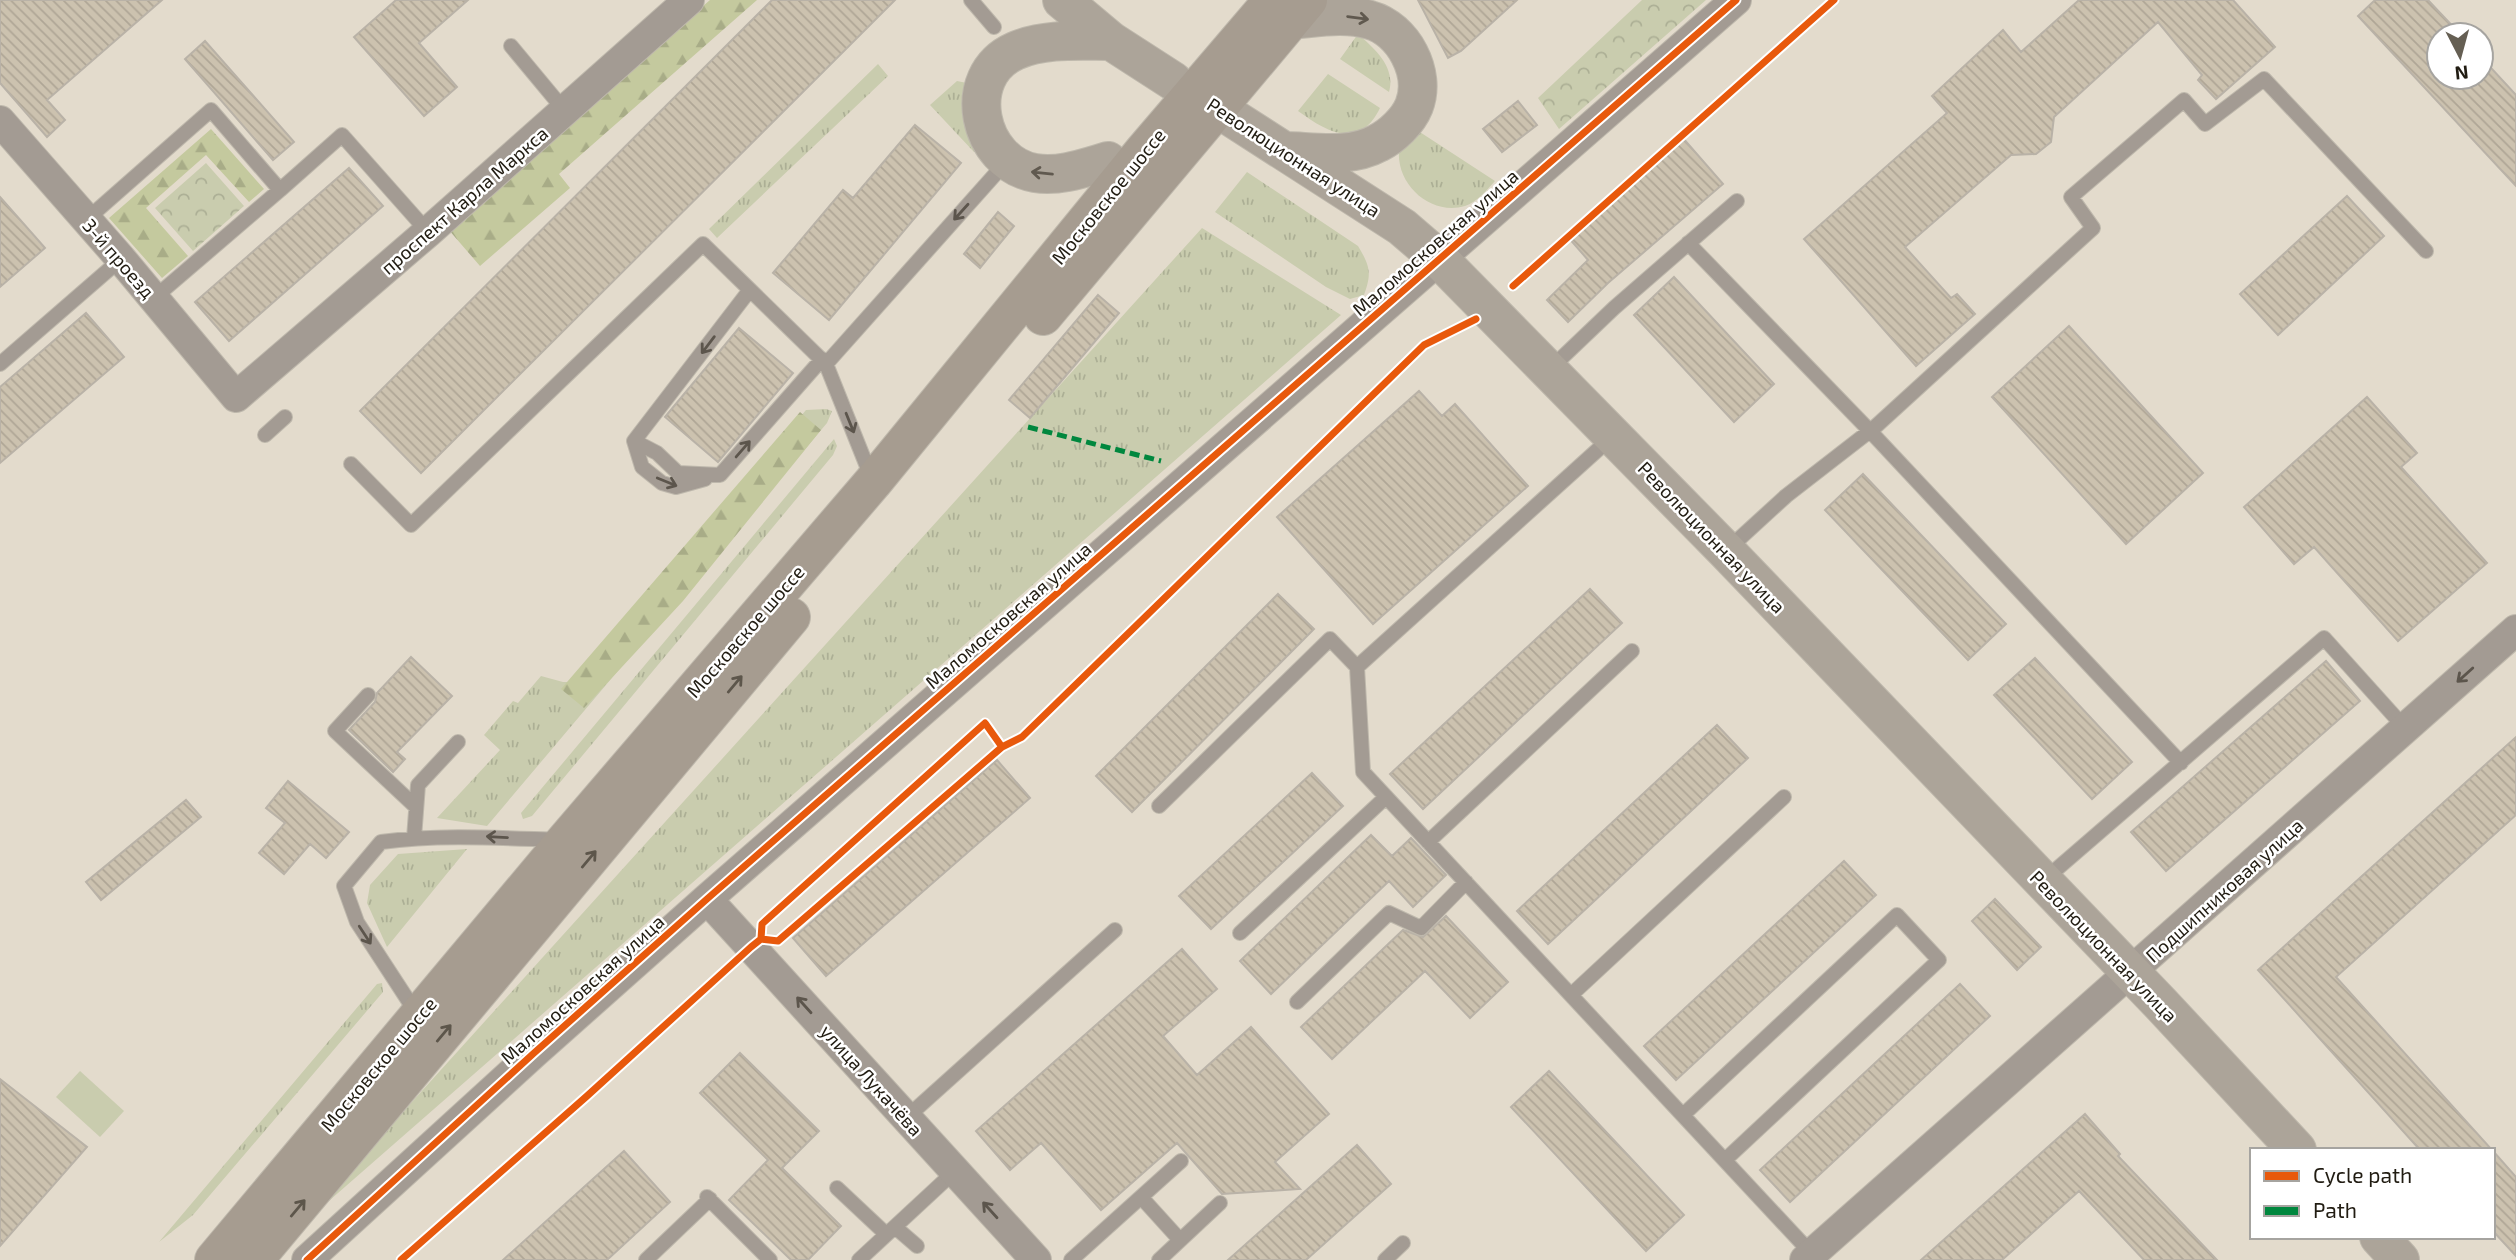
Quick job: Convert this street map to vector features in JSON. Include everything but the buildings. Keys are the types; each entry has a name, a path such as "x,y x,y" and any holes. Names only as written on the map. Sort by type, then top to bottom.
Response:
{"main road":[{"name":"Революционная улица","path":"1062,0 1111,41 1288,151 1402,226 1438,258 1726,551 2295,1148"},
{"path":"1288,151 1332,153 1353,151 1377,144 1409,115 1415,103 1417,84 1412,60 1405,45 1390,30 1373,20 1290,7"},
{"name":"Московское шоссе","path":"254,1260 1194,94 1244,15 1290,7"},
{"name":"Московское шоссе","path":"214,1260 412,1008 551,840 868,470 1125,157 1290,7"},
{"path":"1111,41 1067,41 1014,51 996,65 985,84 981,107 988,137 996,151 1007,161 1032,172 1061,174 1125,157"},
{"name":"Московское шоссе","path":"184,1260 412,1008"},
{"path":"2381,1239 2400,1260"}],"street":[{"name":"проспект Карла Маркса","path":"236,397 428,232 689,0"},
{"name":"Маломосковская улица","path":"307,1260 707,899 1736,0"},
{"name":"3-й проезд","path":"0,121 121,259 236,397"},
{"name":"Подшипниковая улица","path":"1809,1257 2516,630"},
{"name":"улица Лукачёва","path":"707,899 1036,1260"}],"lane":[{"path":"971,0 994,27"},
{"path":"511,46 565,111"},
{"path":"1726,551 1786,496 1870,431 2093,228 2071,197 2184,100 2205,124 2264,79 2426,251"},
{"path":"86,220 211,110 280,190"},
{"path":"154,298 342,135 428,232"},
{"path":"749,291 634,442 657,453 678,473 720,475 1007,161"},
{"path":"1549,370 1614,308 1737,201"},
{"path":"1688,243 1870,431 2181,763"},
{"path":"351,464 411,525 703,244 824,361 868,470"},
{"path":"0,365 121,259"},
{"path":"265,435 285,417"},
{"path":"1357,667 1614,435"},
{"path":"2042,882 2324,638 2405,728"},
{"path":"1159,806 1330,639 1357,667 1363,772 1725,1160 1809,1257"},
{"path":"1428,842 1632,651"},
{"path":"368,695 335,731 416,807"},
{"path":"414,838 418,785 458,742"},
{"path":"1240,933 1386,797"},
{"path":"1571,995 1784,797"},
{"path":"412,1008 357,922 344,886 381,842 414,838 486,836 551,840"},
{"path":"1297,1002 1390,913 1421,928 1466,882"},
{"path":"1682,1115 1897,915 1940,960 1725,1160"},
{"path":"906,1118 1115,930"},
{"path":"1071,1260 1181,1161"},
{"path":"859,1260 955,1171"},
{"path":"837,1188 890,1231 917,1246"},
{"path":"1141,1197 1181,1240"},
{"path":"646,1260 708,1198 770,1260"},
{"path":"1158,1260 1220,1203"},
{"path":"1385,1260 1404,1243"}],"green space":[{"path":"710,0 757,0 559,174 570,188 480,266 448,229"},
{"path":"1642,0 1706,0 1559,129 1538,98"},
{"path":"1358,34 1377,52 1387,67 1390,74 1389,92 1340,59"},
{"path":"878,64 888,76 717,238 709,229"},
{"path":"1328,74 1380,108 1362,130 1342,134 1331,131 1298,111"},
{"path":"957,81 967,83 979,147 974,152 930,105"},
{"path":"1406,123 1495,181 1477,199 1465,206 1452,208 1428,202 1418,195 1403,175 1400,147"},
{"path":"211,129 264,189 249,202 206,155 146,208 188,256 162,278 109,218"},
{"path":"206,163 244,206 193,251 155,208"},
{"path":"1247,172 1358,246 1368,270 1364,295 1350,299 1326,287 1215,212"},
{"path":"1202,228 1341,315 298,1228"},
{"path":"806,410 832,411 827,423 487,826 437,818 500,750 484,735 513,701 518,703 541,676 563,682 577,682"},
{"path":"800,412 821,430 683,601 584,708 561,689"},
{"path":"834,439 837,446 833,455 532,816 523,819 521,813"},
{"path":"467,849 387,947 367,903 370,885 398,854"},
{"path":"382,983 383,992 193,1215 159,1242 377,984"},
{"path":"80,1071 124,1111 100,1137 56,1097"}],"marked path":[{"path":"1028,427 1161,461"}],"cycle path":[{"path":"307,1260 707,899 1736,0"},
{"path":"1513,286 1834,0"},
{"path":"401,1260 751,947 761,939 778,941 1002,747 1022,737 1424,345 1476,319"},
{"path":"761,939 762,924 985,723 1002,747"}]}
